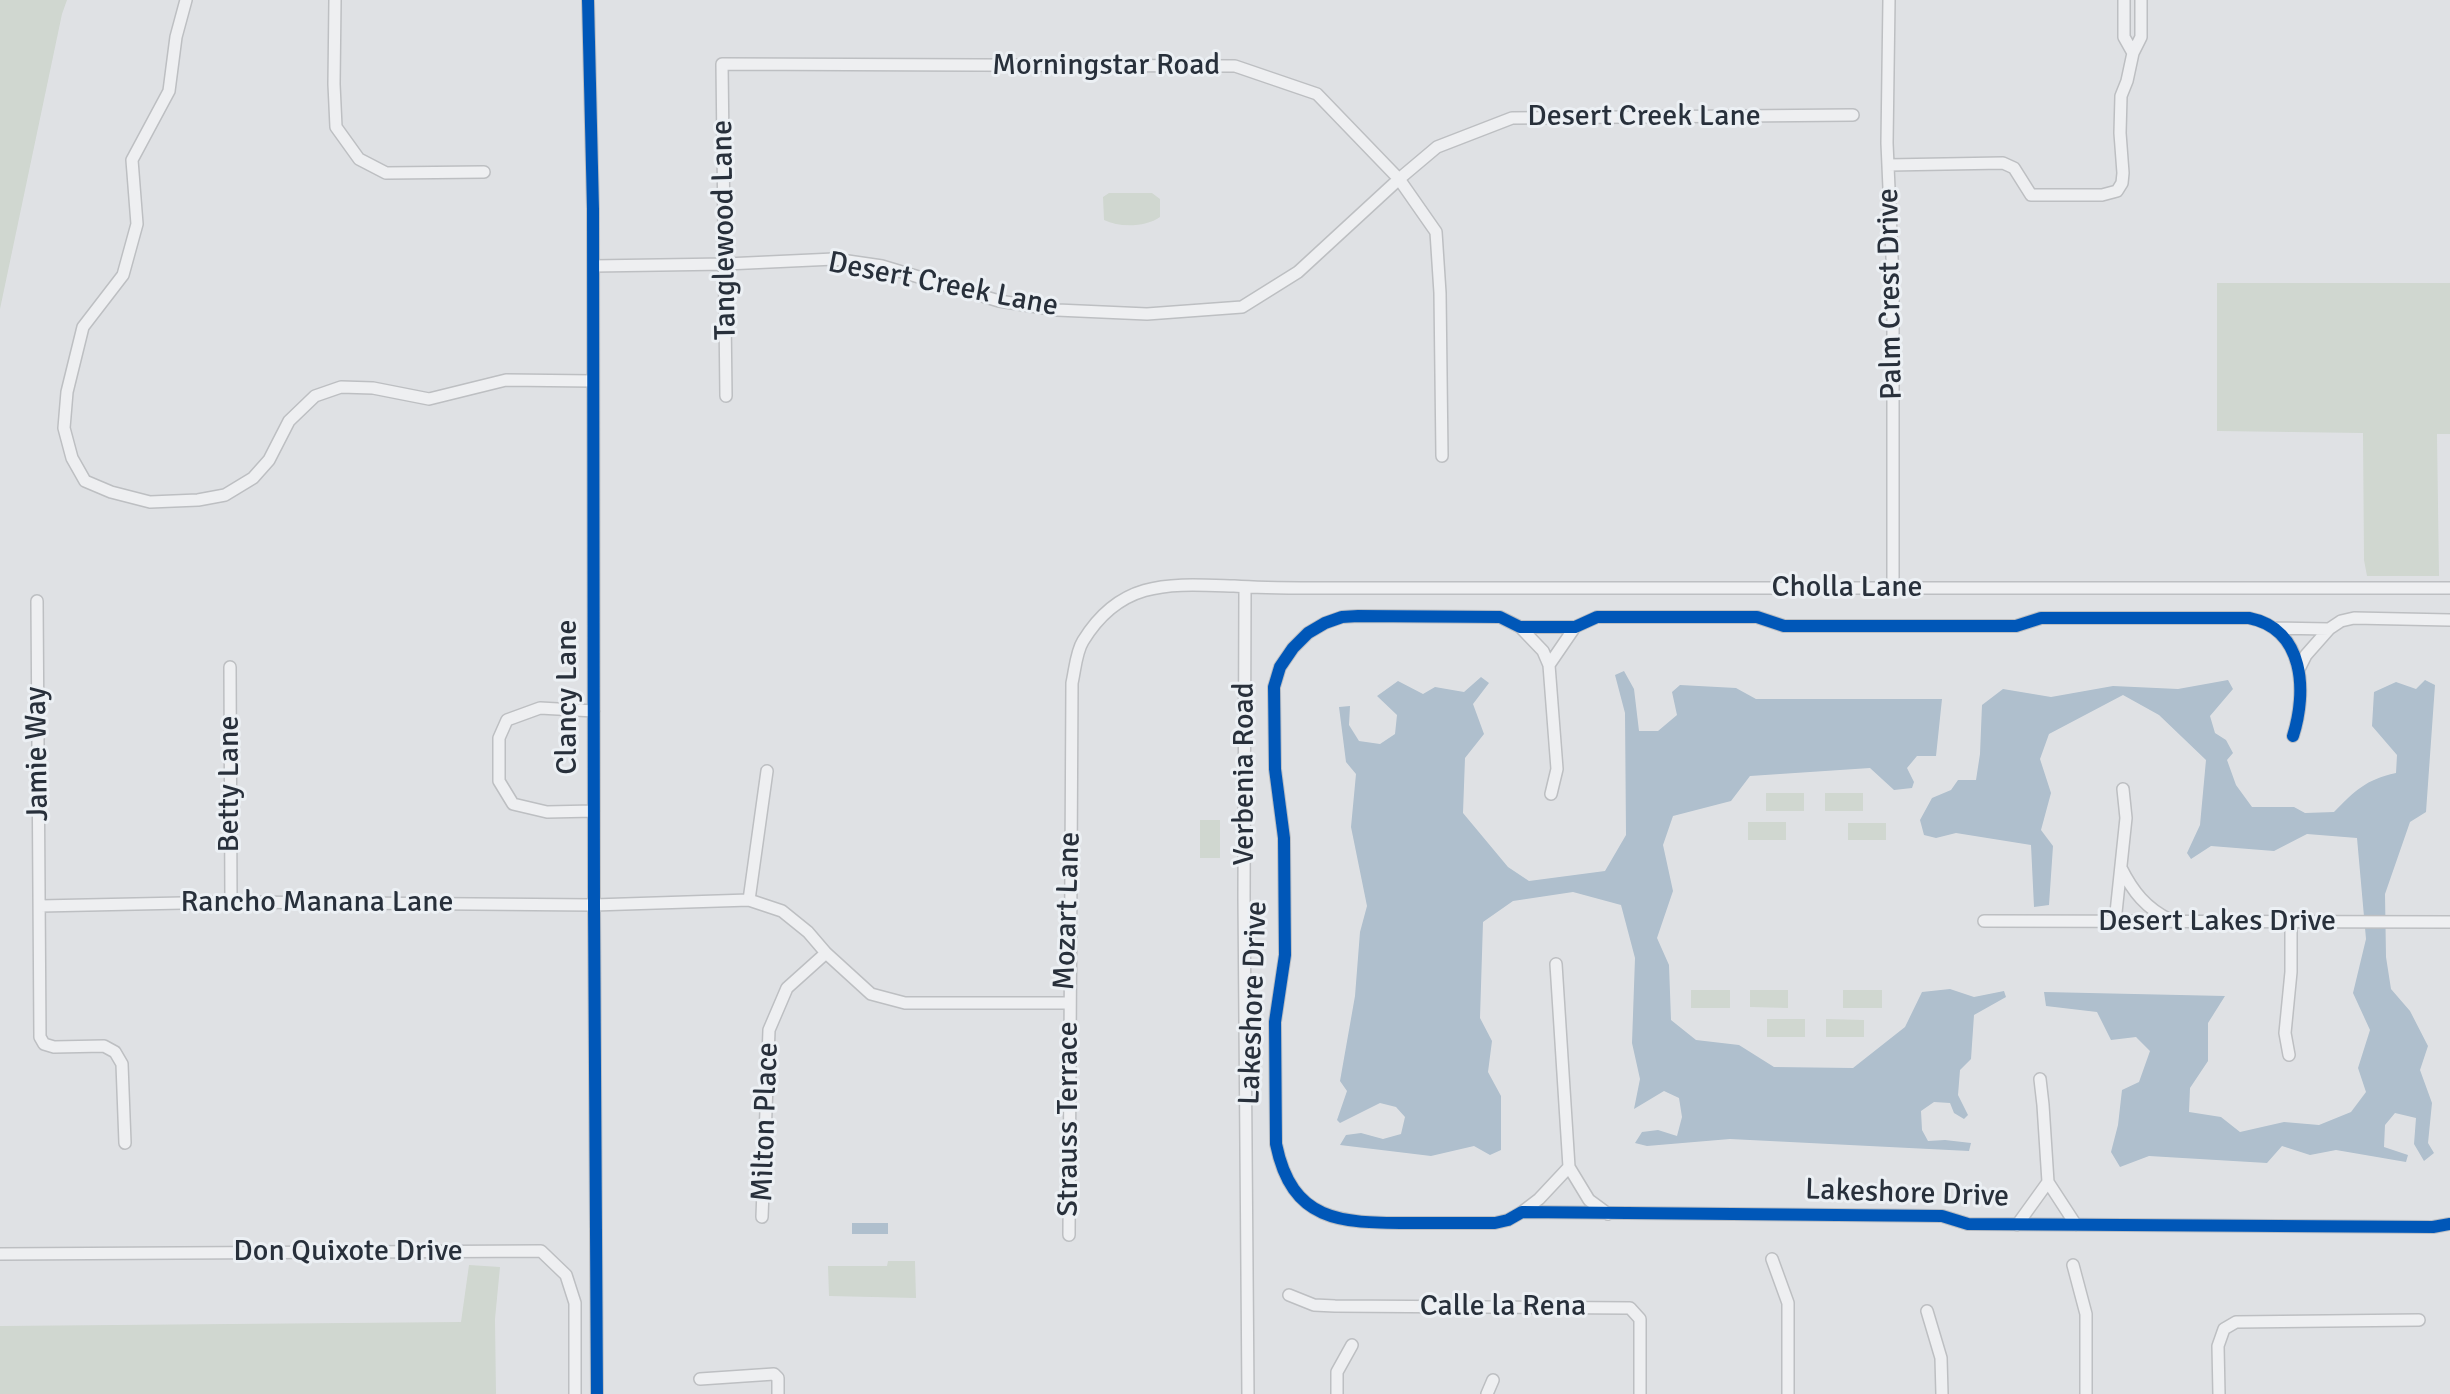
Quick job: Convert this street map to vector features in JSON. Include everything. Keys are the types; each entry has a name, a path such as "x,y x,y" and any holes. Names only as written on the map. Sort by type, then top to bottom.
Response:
{"street":[{"path":"186,0 176,37 169,91 132,160 137,224 123,275 83,327 67,392 64,428 72,458 85,481 111,492 150,502 198,500 225,495 253,478 269,460 289,421 315,396 341,387 373,388 429,399 506,380 593,381"},
{"path":"335,0 336,127 359,159 386,173 484,172"},
{"name":"Clancy Lane","path":"588,0 593,266 597,1394"},
{"name":"Palm Crest Drive","path":"1889,0 1893,588"},
{"path":"2124,0 2124,37 2133,53"},
{"path":"1888,165 2003,163 2014,168 2031,195 2102,195 2117,191 2123,173 2121,96 2133,53 2141,37 2141,0"},
{"name":"Morningstar Road","path":"722,64 1235,66 1317,94 1399,179 1436,232 1442,456"},
{"name":"Tanglewood Lane","path":"722,64 726,396"},
{"name":"Desert Creek Lane","path":"593,266 834,259 882,266 999,301 1057,310 1147,314 1242,307 1298,272 1437,147 1512,118 1853,115"},
{"name":"Mozart Lane","path":"594,905 749,900 782,911 871,994 905,1003 1069,1003 1072,683 1081,643 1111,606 1155,586 1245,587"},
{"name":"Cholla Lane","path":"1245,587 2450,588"},
{"name":"Verbenia Road","path":"1245,587 1248,1394"},
{"name":"Jamie Way","path":"37,601 40,1037 44,1044 54,1047 104,1046 115,1052 122,1064 125,1143"},
{"name":"Lakeshore Drive","path":"2450,620 2354,618 2341,621 2329,629 2272,628 2249,618 2041,618 2016,626 1784,626 1757,617 1597,617 1575,627 1520,627 1500,617 1342,617 1308,633 1280,667 1274,687 1273,729 1284,838 1285,941 1275,1022 1276,1144 1287,1180 1299,1196 1325,1215 1358,1223 1495,1223 1522,1212 1942,1216 1968,1224 2017,1225 2433,1227 2450,1224"},
{"path":"1520,627 1543,651 1549,665 1557,769 1551,794"},
{"path":"1549,665 1575,627"},
{"path":"2272,628 2290,645 2299,669 2300,714 2293,736"},
{"path":"2299,669 2316,641 2329,629"},
{"name":"Betty Lane","path":"230,667 231,902"},
{"path":"594,711 540,708 507,720 499,738 499,781 513,804 547,812 594,811"},
{"path":"749,900 767,771"},
{"path":"2115,922 2126,818 2123,789"},
{"path":"2121,868 2140,900 2174,922"},
{"name":"Rancho Manana Lane","path":"40,906 231,902 594,905"},
{"name":"Desert Lakes Drive","path":"1984,921 2450,922"},
{"path":"2289,1055 2285,1033 2291,972 2291,922"},
{"name":"Milton Place","path":"762,1217 769,1030 787,988 826,953"},
{"path":"1556,964 1569,1167 1589,1200 1608,1214"},
{"name":"Strauss Terrace","path":"1069,1003 1069,1235"},
{"path":"2040,1079 2048,1182 2076,1225"},
{"path":"1522,1212 1569,1167"},
{"path":"2017,1225 2048,1182"},
{"name":"Don Quixote Drive","path":"0,1254 541,1251 566,1275 575,1303 575,1394"},
{"path":"1772,1259 1788,1303 1788,1394"},
{"path":"2073,1265 2086,1314 2086,1394"},
{"name":"Calle la Rena","path":"1289,1295 1314,1305 1335,1306 1630,1308 1640,1319 1640,1394"},
{"path":"1927,1311 1941,1358 1942,1394"},
{"path":"2219,1394 2218,1346 2224,1329 2236,1322 2419,1320"},
{"path":"1337,1394 1337,1372 1352,1345"},
{"path":"700,1379 774,1374 778,1378 778,1394"},
{"path":"1487,1394 1493,1380"}],"shaded area":[{"path":"0,0 67,0 0,309"},
{"path":"1109,193 1152,193 1160,199 1160,217 1133,225 1104,220 1103,197"},
{"path":"2217,283 2450,283 2450,434 2437,434 2439,576 2367,576 2364,560 2363,433 2217,431"},
{"path":"1766,793 1804,793 1804,811 1766,811"},
{"path":"1825,793 1863,793 1863,811 1825,811"},
{"path":"1200,820 1220,820 1220,858 1200,858"},
{"path":"1748,822 1786,822 1786,840 1748,840"},
{"path":"1848,823 1886,823 1886,840 1848,840"},
{"path":"1691,990 1730,990 1730,1008 1691,1008"},
{"path":"1750,990 1788,990 1788,1008 1750,1007"},
{"path":"1843,990 1882,990 1882,1008 1843,1008"},
{"path":"1767,1019 1805,1019 1805,1037 1767,1037"},
{"path":"1826,1019 1864,1020 1864,1037 1826,1037"},
{"path":"888,1261 915,1261 916,1298 829,1296 828,1266 887,1266"},
{"path":"469,1265 500,1267 495,1319 496,1394 0,1394 0,1326 461,1322"}],"water":[{"path":"1624,671 1634,689 1639,731 1658,731 1677,715 1672,692 1680,685 1736,688 1756,699 1942,699 1936,756 1917,756 1907,768 1914,782 1912,788 1894,790 1870,768 1750,776 1731,801 1673,816 1663,845 1673,891 1657,938 1669,965 1671,1020 1696,1040 1739,1045 1774,1067 1853,1068 1905,1027 1922,992 1950,989 1974,997 2004,991 2006,997 1974,1015 1971,1059 1960,1070 1958,1095 1968,1115 1964,1119 1954,1113 1950,1103 1934,1102 1921,1111 1922,1130 1928,1141 1971,1143 1969,1151 1730,1139 1647,1146 1635,1143 1642,1132 1658,1130 1677,1136 1682,1117 1679,1098 1664,1091 1634,1109 1640,1079 1632,1043 1635,958 1621,905 1573,892 1513,901 1483,922 1480,1018 1492,1041 1488,1072 1501,1096 1501,1150 1490,1155 1474,1146 1431,1156 1340,1145 1346,1135 1361,1133 1383,1139 1401,1134 1405,1117 1396,1107 1380,1103 1340,1123 1337,1120 1347,1091 1340,1081 1355,996 1360,932 1367,906 1351,827 1356,774 1346,762 1339,707 1350,706 1349,725 1359,741 1380,744 1395,734 1397,715 1377,696 1398,681 1423,694 1435,687 1464,692 1481,677 1489,683 1473,704 1484,734 1465,758 1463,813 1508,867 1529,881 1605,871 1626,835 1625,713 1615,675"},
{"path":"2228,680 2233,689 2210,716 2215,733 2226,740 2233,753 2227,760 2236,785 2252,807 2294,807 2305,813 2334,812 2362,787 2396,773 2397,755 2372,726 2374,692 2396,682 2416,689 2425,680 2435,685 2426,812 2410,822 2385,894 2386,957 2391,989 2410,1011 2428,1046 2420,1070 2432,1103 2428,1143 2434,1153 2424,1161 2414,1144 2416,1118 2395,1113 2385,1125 2384,1147 2408,1155 2406,1162 2336,1150 2310,1155 2282,1146 2267,1163 2149,1156 2120,1167 2111,1152 2122,1090 2139,1082 2150,1051 2136,1037 2111,1040 2097,1012 2046,1006 2044,992 2225,996 2208,1023 2208,1061 2190,1088 2189,1112 2221,1117 2240,1132 2284,1122 2319,1125 2351,1112 2366,1092 2358,1068 2370,1030 2353,993 2366,939 2357,838 2307,834 2274,851 2211,846 2191,859 2187,853 2200,825 2206,760 2159,715 2123,695 2049,734 2040,759 2051,793 2041,830 2053,846 2049,905 2034,907 2031,845 1956,833 1936,838 1924,835 1920,820 1932,798 1951,790 1958,780 1976,780 1982,705 2003,689 2051,697 2113,686 2178,689"},
{"path":"852,1223 888,1223 888,1234 852,1234"}],"cycle path":[{"path":"588,0 593,209 597,1394"},
{"path":"2293,736 2300,701 2297,665 2281,635 2268,624 2249,618 2041,618 2016,626 1784,626 1757,617 1597,617 1575,627 1520,627 1500,617 1358,616 1325,623 1308,633 1293,648 1280,667 1274,687 1275,769 1284,838 1285,955 1275,1022 1276,1144 1283,1170 1307,1203 1322,1213 1361,1222 1495,1223 1522,1212 1942,1216 1968,1224 2433,1227 2450,1224"}]}
